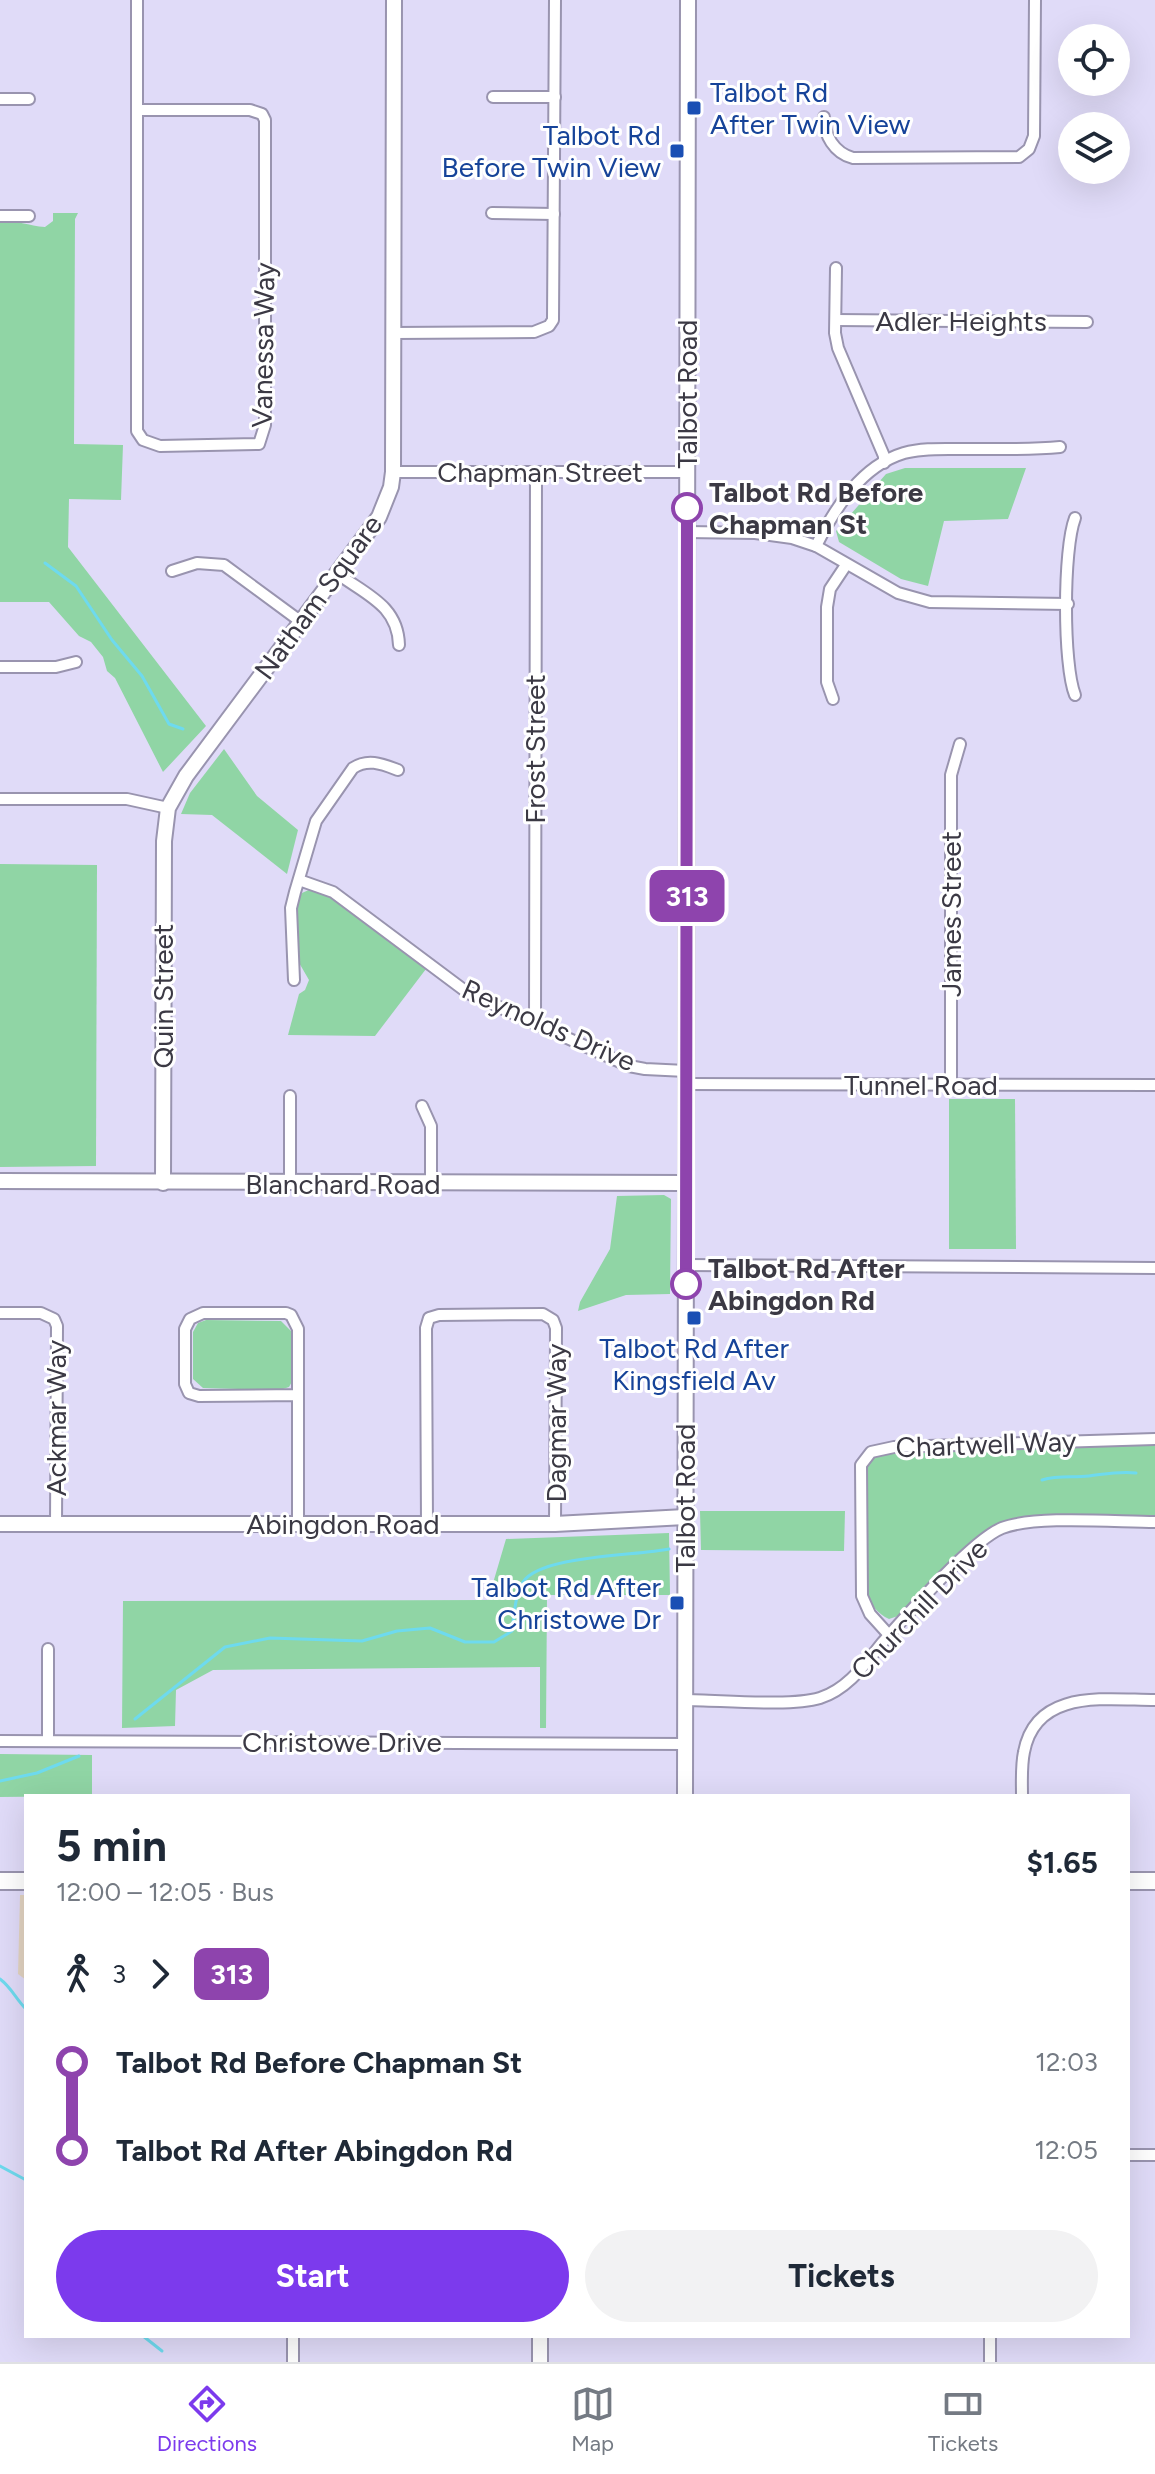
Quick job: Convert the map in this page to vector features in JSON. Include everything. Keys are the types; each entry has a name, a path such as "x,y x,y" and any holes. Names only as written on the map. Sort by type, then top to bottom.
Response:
{"main road":[{"path":"0,1881 24,1881"},
{"path":"1130,1881 1155,1881"}],"street":[{"name":"Vanessa Way","path":"137,0 137,110 137,431 143,440 160,446 254,446 262,440 265,425 265,120 262,114 250,110 137,110"},
{"name":"Natham Square","path":"168,808 186,776 379,517 391,487 394,0"},
{"path":"394,333 534,332 549,326 555,312 555,0"},
{"name":"Talbot Road","path":"685,1794 688,0"},
{"path":"824,117 826,132 838,151 853,158 1011,158 1024,154 1033,142 1035,129 1035,0"},
{"path":"493,97 555,97"},
{"path":"0,99 29,99"},
{"path":"492,213 554,214"},
{"path":"0,216 29,216"},
{"path":"836,268 838,348 884,456 884,463"},
{"name":"Adler Heights","path":"836,320 1087,322"},
{"path":"816,546 829,519 850,490 884,463 904,453 930,449 1060,447"},
{"name":"Chapman Street","path":"393,472 688,472"},
{"name":"Frost Street","path":"535,1024 536,474"},
{"path":"1075,518 1069,539 1068,604 1069,673 1075,695"},
{"path":"687,532 773,535 816,546 898,593 930,602 1068,604"},
{"path":"172,571 197,563 224,565 300,621"},
{"path":"833,699 827,682 827,607 830,589 846,565"},
{"path":"338,574 388,610 396,621 399,645"},
{"path":"0,667 56,667 76,662"},
{"name":"James Street","path":"951,1085 951,775 960,744"},
{"path":"294,980 291,908 316,821 353,768 368,762 398,770"},
{"path":"0,799 135,800 168,808"},
{"name":"Quin Street","path":"163,1183 164,841 168,808"},
{"name":"Reynolds Drive","path":"299,880 333,892 468,993 629,1066 686,1078"},
{"name":"Tunnel Road","path":"686,1078 951,1085 1155,1085"},
{"path":"290,1096 290,1184"},
{"path":"422,1106 431,1126 431,1183"},
{"name":"Blanchard Road","path":"0,1181 686,1183"},
{"path":"686,1265 1155,1268"},
{"name":"Ackmar Way","path":"0,1313 41,1313 54,1319 57,1326 56,1524"},
{"path":"298,1395 199,1396 189,1393 185,1384 185,1329 190,1319 203,1313 291,1315 298,1329 298,1395 298,1525"},
{"name":"Dagmar Way","path":"427,1525 426,1328 429,1318 454,1314 543,1314 553,1320 556,1328 555,1524"},
{"name":"Chartwell Way","path":"889,1635 870,1614 862,1596 861,1465 871,1452 894,1447 969,1443 1155,1439"},
{"name":"Abingdon Road","path":"0,1524 555,1524 685,1517"},
{"name":"Churchill Drive","path":"685,1700 799,1701 821,1698 839,1689 852,1679 889,1635 977,1544 1003,1528 1038,1522 1155,1522"},
{"path":"48,1649 48,1741"},
{"path":"1022,1794 1024,1748 1033,1729 1046,1713 1083,1700 1155,1700"},
{"name":"Christowe Drive","path":"0,1741 685,1744"},
{"path":"1130,2155 1155,2155"},
{"path":"293,2338 293,2362"},
{"path":"540,2338 540,2362"},
{"path":"990,2338 990,2362"}],"shaded area":[{"path":"20,1895 24,1895 24,1978 18,1974"}],"green space":[{"path":"53,213 78,213 75,219 74,444 123,445 121,500 69,499 68,547 206,726 163,772 115,678 107,671 103,657 91,642 79,636 49,602 0,602 0,220 45,227 53,221"},
{"path":"905,468 1026,468 1008,519 944,521 928,586 901,579 839,542 836,531 886,474"},
{"path":"224,749 257,796 298,830 287,874 212,815 181,814 190,793"},
{"path":"0,864 97,865 96,1166 0,1167"},
{"path":"311,889 330,896 426,969 375,1036 288,1035 299,994 305,990 309,980 298,961 297,901 302,893"},
{"path":"949,1099 1015,1099 1016,1249 949,1249"},
{"path":"664,1195 671,1199 670,1294 626,1295 578,1311 610,1249 617,1196"},
{"path":"206,1320 281,1321 293,1333 293,1380 289,1387 280,1390 203,1388 193,1379 193,1332 198,1323"},
{"path":"1155,1439 1155,1517 1085,1515 1015,1522 973,1540 904,1614 889,1619 878,1612 870,1601 866,1593 865,1474 871,1460 878,1456 886,1453"},
{"path":"700,1511 845,1511 844,1551 701,1550"},
{"path":"669,1533 670,1595 547,1595 546,1728 540,1728 540,1667 213,1670 176,1690 175,1726 122,1728 123,1601 488,1600 506,1539"},
{"path":"0,1754 92,1755 92,1794 0,1797"}],"waterway":[{"path":"45,563 76,586 112,640 142,676 169,724 183,729"},
{"path":"1042,1480 1136,1473"},
{"path":"135,1719 225,1647 270,1638 362,1641 397,1631 430,1628 465,1642 494,1642 512,1631 518,1593 523,1582 533,1573 549,1566 590,1558 669,1549"},
{"path":"0,1781 37,1773 79,1756"},
{"path":"0,1979 24,2007"},
{"path":"0,2166 24,2179"},
{"path":"146,2338 162,2351"}],"bus line":[{"name":"313","path":"686,1284 687,508"}],"place":[{"name":"Talbot Rd After Twin View","path":"694,108"},
{"name":"Talbot Rd Before Twin View","path":"677,151"},
{"name":"Talbot Rd Before Chapman St","path":"687,508"},
{"name":"Talbot Rd After Abingdon Rd","path":"686,1284"},
{"name":"Talbot Rd After Kingsfield Av","path":"694,1318"},
{"name":"Talbot Rd After Christowe Dr","path":"677,1603"}]}
